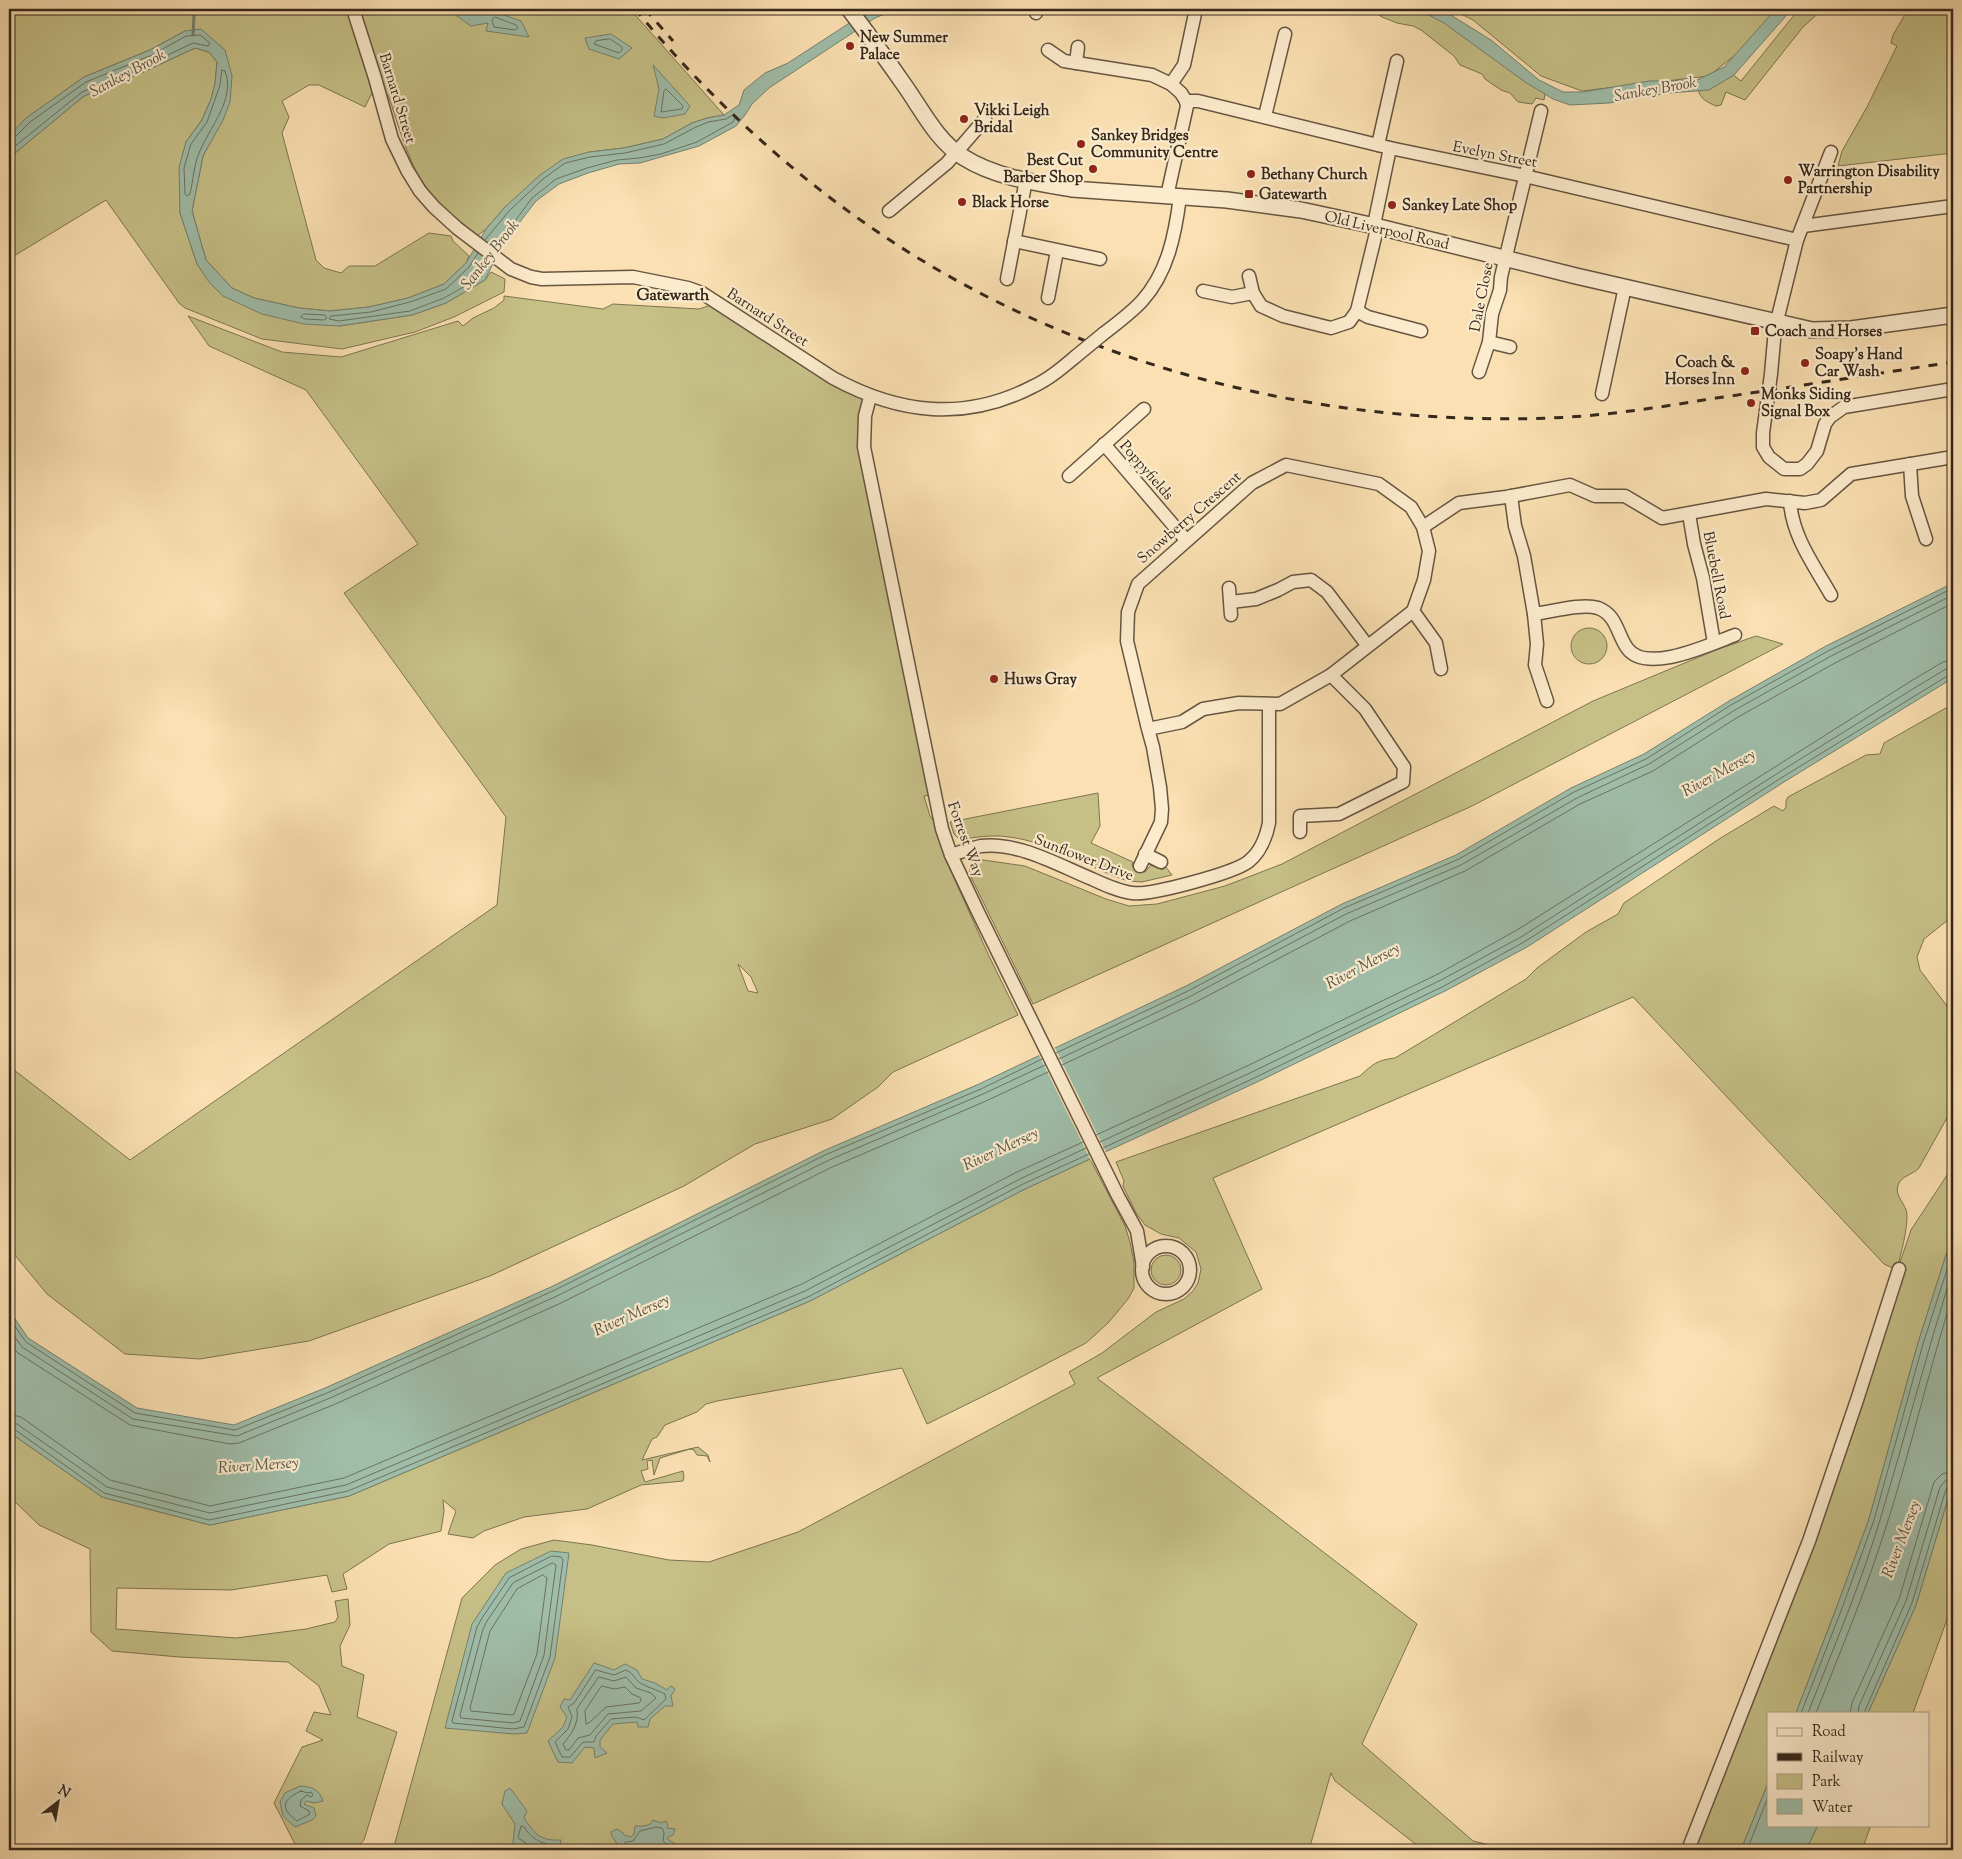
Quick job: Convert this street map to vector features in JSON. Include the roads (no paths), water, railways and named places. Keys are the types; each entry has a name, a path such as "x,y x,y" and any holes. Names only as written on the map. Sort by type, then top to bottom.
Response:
{"street":[{"name":"Barnard Street","path":"353,9 392,139 407,170 434,207 511,269 531,278 633,277 688,288 702,294 833,378 886,402 917,408 956,409 985,405 1034,386 1075,357 1140,302 1161,274 1173,240 1173,197 1187,106 1186,101"},
{"path":"1171,84 1184,65 1196,9"},
{"name":"Old Liverpool Road","path":"856,18 930,123 956,152 972,162 1000,173 1026,180 1072,188 1227,200 1301,210 1805,329 1826,331 1953,315"},
{"path":"1265,116 1284,34"},
{"path":"1076,63 1078,47"},
{"path":"1048,50 1064,61 1152,75 1171,84 1181,93 1186,101"},
{"path":"1249,276 1253,293 1261,306 1276,313 1331,328 1349,322 1357,310 1376,233 1375,220 1384,146 1398,61"},
{"name":"Evelyn Street","path":"1186,101 1198,101 1265,116 1384,146 1525,176 1798,240"},
{"name":"Dale Close","path":"1479,372 1489,342 1492,314 1500,290 1500,277 1541,111"},
{"path":"889,211 947,163 985,119"},
{"path":"1831,152 1798,240 1773,342 1763,433 1763,447 1768,457 1784,469 1800,469 1807,464 1817,451 1825,424 1830,417 1844,407 1947,390 1953,391"},
{"path":"1007,279 1026,180"},
{"path":"1803,226 1953,206"},
{"path":"1014,241 1100,259"},
{"path":"1048,298 1057,251"},
{"path":"1602,394 1600,373 1625,287"},
{"path":"1204,291 1232,297 1253,293"},
{"path":"1357,310 1368,317 1421,331"},
{"name":"Dale Close","path":"1489,342 1510,347"},
{"name":"Forrest Way","path":"870,396 865,416 864,447 942,829 952,855 997,949 1137,1231 1143,1267"},
{"name":"Poppyfields","path":"1069,476 1144,409"},
{"name":"Poppyfields","path":"1104,444 1186,540"},
{"path":"1422,527 1459,503 1570,485 1595,496 1625,496 1662,518 1766,499 1805,503 1821,500 1851,474 1953,457"},
{"path":"1910,464 1912,496 1926,539"},
{"name":"Snowberry Crescent","path":"1161,862 1143,860 1161,822 1162,809 1157,764 1126,641 1128,612 1138,584 1252,483 1286,466 1379,484 1411,507 1422,527 1429,551 1424,580 1413,611"},
{"path":"1511,496 1515,526 1524,556 1534,614 1537,644 1535,665 1546,702"},
{"path":"1790,501 1791,517 1797,535 1831,594"},
{"name":"Bluebell Road","path":"1689,514 1694,544 1703,578 1714,643"},
{"path":"1229,588 1231,608 1278,590 1293,582 1311,580 1327,592 1367,645"},
{"path":"1534,614 1589,606 1600,609 1612,618 1627,648 1639,657 1660,659 1679,655 1735,635"},
{"path":"1148,729 1182,722 1203,709 1238,703 1280,704 1331,675 1413,611 1436,643 1441,669"},
{"path":"1300,832 1300,816 1339,814 1403,782 1404,767 1365,709 1331,675"},
{"name":"Sunflower Drive","path":"952,855 982,846 1014,849 1027,852 1114,888 1134,893 1152,891 1230,871 1247,863 1257,853 1267,834 1269,823 1269,705"},
{"path":"1137,1231 1180,1251 1189,1262 1190,1276 1182,1288 1169,1294 1155,1292 1145,1281 1143,1267 1148,1254 1160,1247 1167,1246"},
{"path":"1688,1850 1809,1540 1899,1269"}],"water":[{"path":"447,9 464,9 472,13 495,12 521,21 529,37 486,31 488,23 471,26"},
{"name":"Sankey Brook","path":"871,9 897,9 875,18 769,88 752,104 736,126 699,146 640,163 619,164 559,184 536,201 502,245 485,280 446,303 412,315 339,326 304,324 262,314 223,296 209,282 197,264 180,213 179,167 186,142 202,120 215,84 217,62 209,52 195,48 139,74 84,96 9,158 9,136 26,118 84,77 150,50 185,31 201,29 225,50 232,76 230,102 223,120 203,156 192,211 206,260 232,288 254,298 299,308 330,311 369,307 408,298 444,284 466,263 486,229 505,207 540,175 563,159 589,152 624,148 663,139 692,123 724,115 739,105 744,90 765,73 788,63"},
{"name":"Sankey Brook","path":"1417,9 1441,9 1491,40 1539,80 1563,92 1583,92 1649,81 1697,80 1724,67 1776,9 1792,9 1734,75 1709,90 1669,93 1609,103 1570,105 1553,99 1525,82 1444,23"},
{"path":"611,34 632,48 619,59 589,49 585,38"},
{"path":"653,65 690,106 685,114 663,118 654,116 659,89"},
{"name":"River Mersey","path":"1953,583 1953,678 1784,782 1527,947 1447,990 1255,1083 1025,1189 810,1301 349,1496 210,1525 102,1497 9,1432 9,1310 28,1338 137,1408 234,1425 325,1388 553,1286 823,1151 979,1084 1186,986 1342,904 1456,855 1571,788 1644,754 1729,701 1826,646"},
{"name":"River Mersey","path":"1953,1239 1953,1482 1916,1605 1868,1712 1796,1712 1869,1519 1918,1343 1946,1255"},
{"path":"551,1551 569,1553 555,1658 527,1733 514,1734 445,1728 472,1624 506,1573"},
{"path":"594,1663 614,1670 625,1664 637,1670 642,1679 655,1683 667,1690 671,1686 675,1689 671,1696 673,1706 665,1706 650,1719 648,1727 638,1727 637,1722 613,1724 600,1740 600,1747 607,1753 595,1758 594,1748 585,1747 572,1763 558,1762 548,1741 563,1727 567,1717 560,1707 564,1699 570,1700"},
{"path":"1767,1785 1767,1826 1818,1826 1806,1850 1741,1850"},
{"path":"300,1786 314,1789 319,1793 323,1801 314,1803 306,1801 304,1804 314,1808 316,1816 312,1820 295,1827 283,1816 280,1802 285,1793"},
{"path":"510,1788 527,1811 524,1818 531,1828 543,1838 561,1840 559,1850 524,1850 521,1845 515,1848 513,1843 515,1824 502,1804 505,1791"},
{"path":"653,1820 661,1823 666,1821 667,1828 675,1829 673,1835 667,1839 679,1846 679,1849 621,1850 612,1836 611,1832 617,1829 624,1835 631,1837 634,1834 635,1826 648,1825"}],"waterway":[{"path":"193,35 194,15 198,9"}],"railway":[{"path":"635,9 688,69 744,125 805,178 869,226 945,274 1025,315 1108,349 1194,377 1281,397 1370,411 1460,418 1550,418 1654,408 1953,362"},
{"path":"645,9 673,41"}],"place":[{"name":"New Summer Palace","path":"850,46"},
{"name":"Vikki Leigh Bridal","path":"964,119"},
{"name":"Sankey Bridges Community Centre","path":"1081,144"},
{"name":"Best Cut Barber Shop","path":"1093,169"},
{"name":"Bethany Church","path":"1251,174"},
{"name":"Warrington Disability Partnership","path":"1788,180"},
{"name":"Gatewarth","path":"1249,194"},
{"name":"Black Horse","path":"962,202"},
{"name":"Sankey Late Shop","path":"1392,205"},
{"name":"Coach and Horses","path":"1755,331"},
{"name":"Soapy's Hand Car Wash","path":"1805,363"},
{"name":"Coach & Horses Inn","path":"1745,371"},
{"name":"Monks Siding Signal Box","path":"1751,403"},
{"name":"Huws Gray","path":"994,679"}],"district":[{"name":"Gatewarth","path":"673,294"}]}
